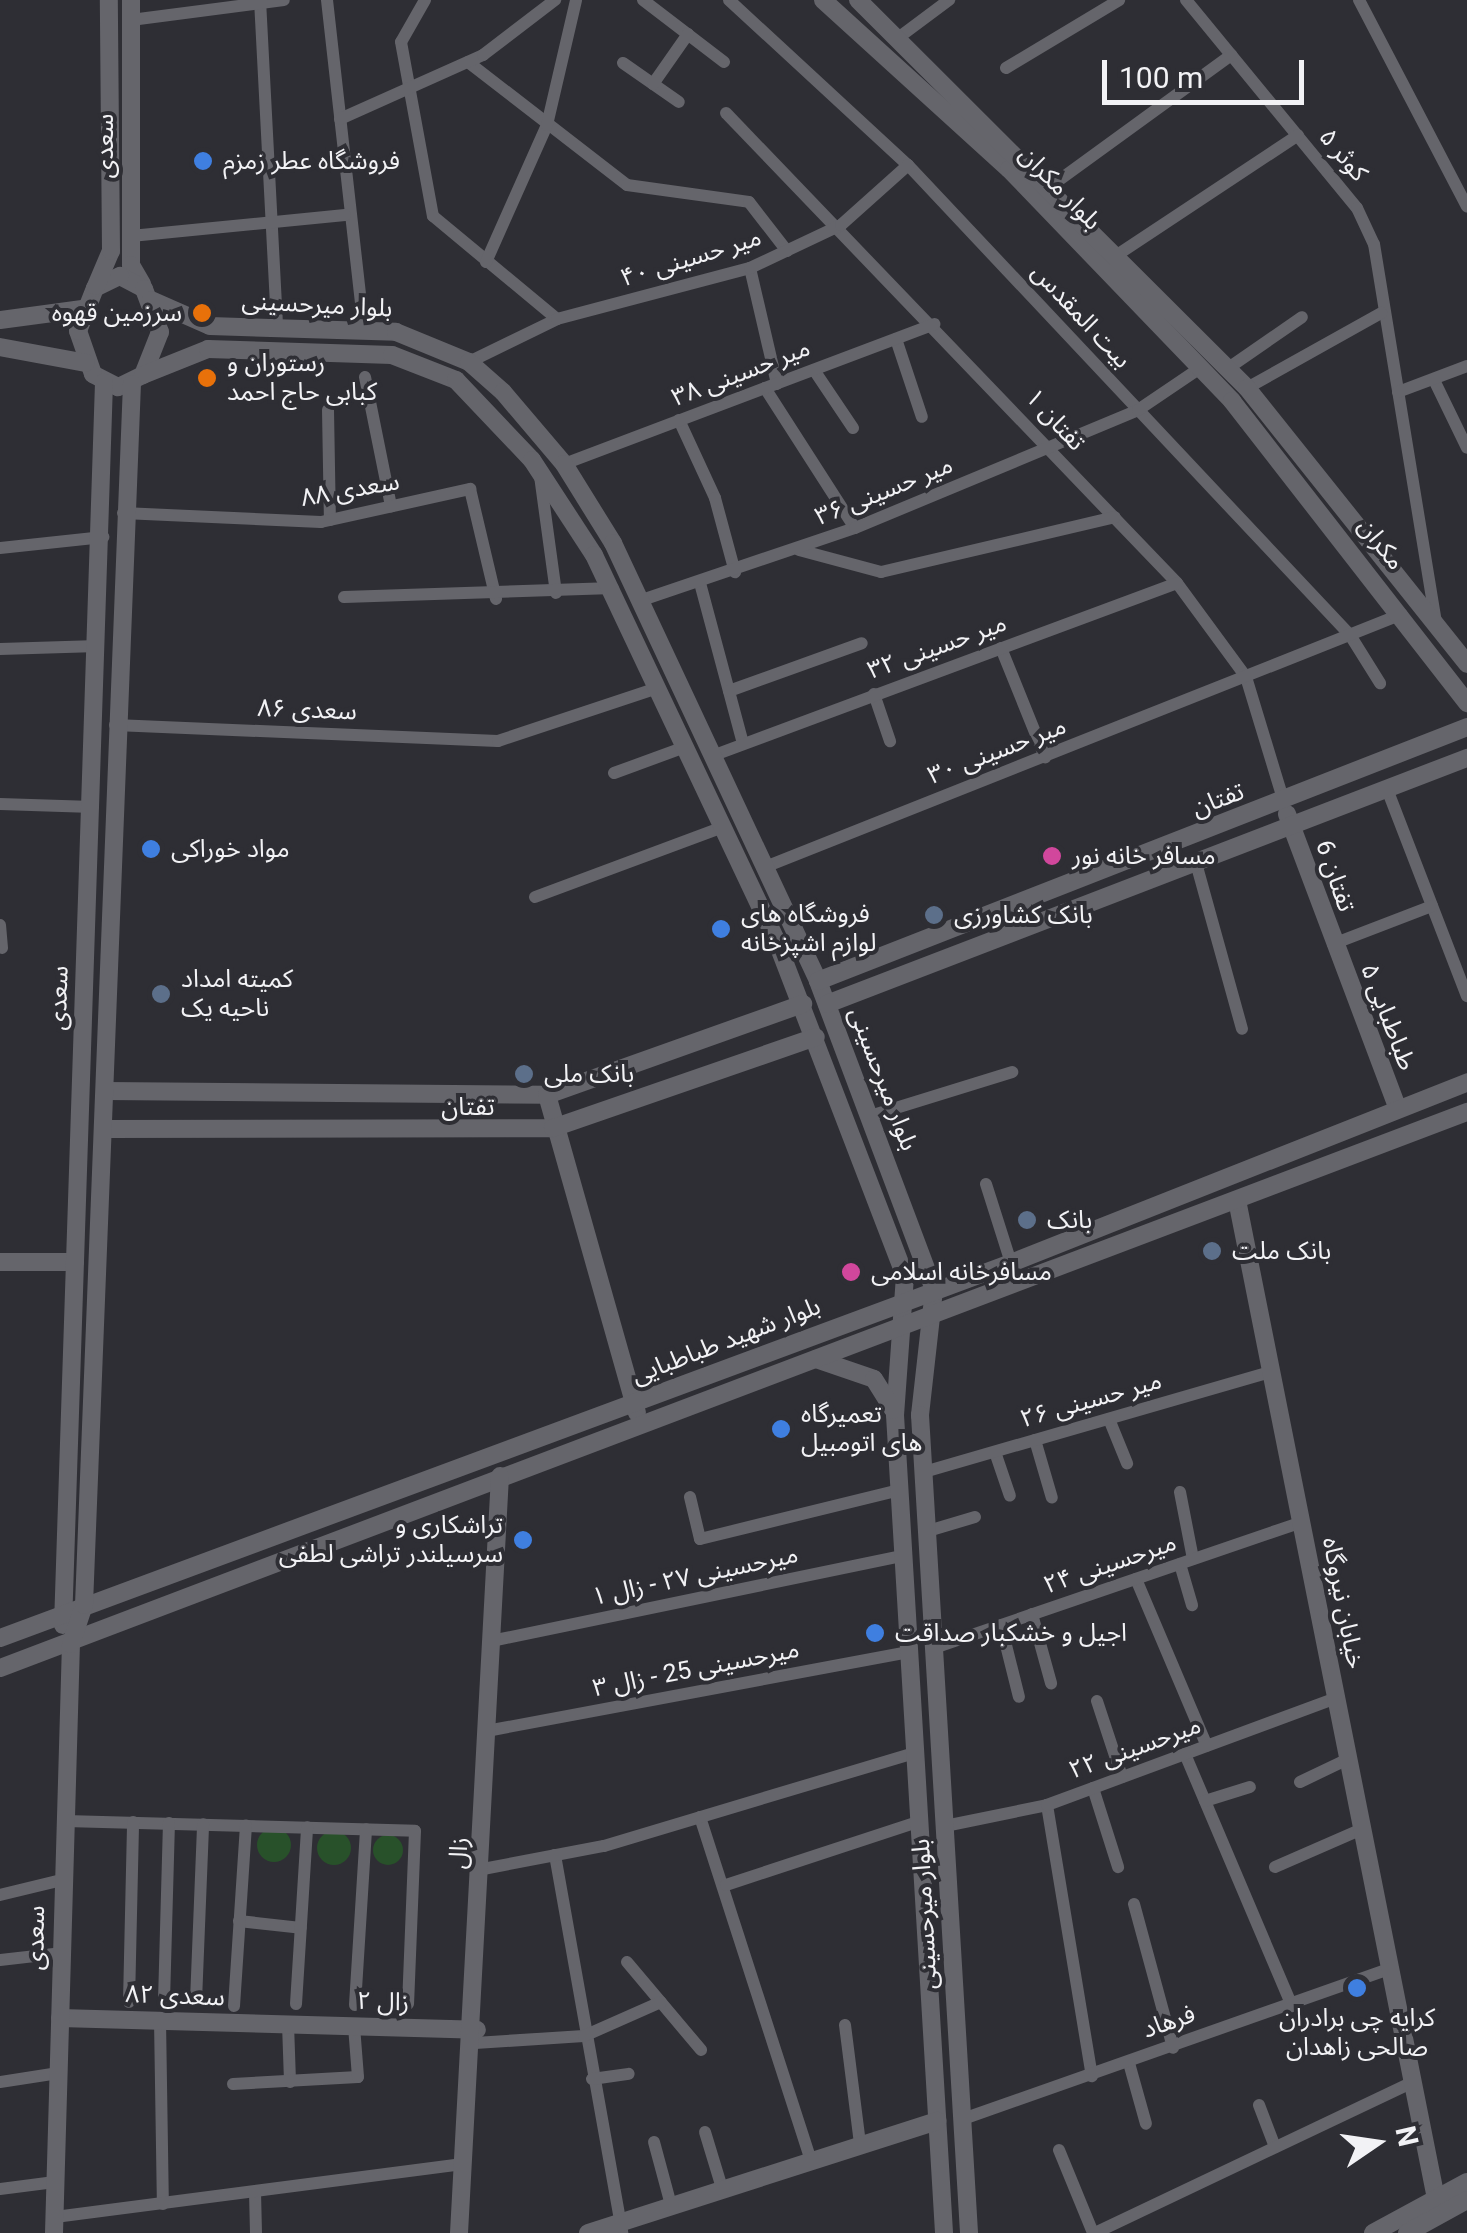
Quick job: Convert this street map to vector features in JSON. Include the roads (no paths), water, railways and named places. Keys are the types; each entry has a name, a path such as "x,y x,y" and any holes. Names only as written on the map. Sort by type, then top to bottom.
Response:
{"main road":[{"name":"سعدی","path":"95,288 110,251 109,0"},
{"name":"سعدی","path":"131,0 131,236 148,295"},
{"name":"بلوار مکران","path":"824,0 887,50 1249,421"},
{"name":"بلوار مکران","path":"858,0 902,35 1247,388"},
{"path":"1083,248 1098,235"},
{"path":"0,347 86,363 104,383 137,379 160,332 148,295 120,276 95,288 82,309 86,363"},
{"name":"بلوار میرحسینی","path":"148,295 185,322 396,332 468,362 564,464 642,600 818,980 934,1290 921,1375 924,1472 969,2233"},
{"path":"0,320 82,309"},
{"name":"بلوار میرحسینی","path":"137,379 208,349 392,355 456,380 540,470 613,588 802,1004 862,1160 908,1299 894,1379 895,1415 944,2233"},
{"name":"سعدی","path":"54,2225 71,1644 84,1606 123,513 137,379"},
{"name":"سعدی","path":"59,1616 103,537 104,383"},
{"name":"مکران","path":"1247,388 1467,664"},
{"name":"مکران","path":"1249,421 1402,614 1467,703"},
{"name":"تفتان","path":"818,980 1284,802 1467,727"},
{"name":"تفتان","path":"827,1004 1467,758"},
{"name":"تفتان 6","path":"1284,802 1332,944"},
{"name":"طباطبایی ۵","path":"1332,944 1398,1109"},
{"name":"تفتان","path":"104,1091 547,1095 802,1004"},
{"name":"تفتان","path":"103,1130 553,1128 816,1037"},
{"name":"بلوار شهید طباطبایی","path":"0,1638 1011,1263 1467,1082"},
{"path":"547,1095 553,1128 640,1423"},
{"name":"بلوار شهید طباطبایی","path":"0,1668 1467,1112"},
{"path":"862,1160 883,1151"},
{"name":"خیابان نیروگاه","path":"1237,1200 1436,2199"},
{"path":"0,1262 75,1262"},
{"path":"815,1359 874,1379 895,1415"},
{"path":"894,1379 910,1368 921,1375"},
{"name":"زال","path":"458,2233 476,2037 496,1640 500,1476"},
{"path":"59,1616 71,1644"},
{"path":"928,1983 955,1982"},
{"name":"سعدی ۸۲","path":"60,2018 288,2024"},
{"name":"زال ۲","path":"288,2024 476,2037"},
{"path":"588,2233 620,2228 670,2205 937,2120"},
{"path":"1373,2233 1467,2182"},
{"path":"1406,2233 1466,2205"}],"street":[{"path":"131,20 284,0"},
{"path":"327,0 346,214 364,330"},
{"path":"425,0 404,32 408,88 433,216 557,320"},
{"path":"340,119 468,62 555,0"},
{"path":"486,262 547,125 576,0"},
{"path":"643,0 724,62"},
{"name":"بیت المقدس","path":"728,0 908,165 1350,635 1380,684"},
{"path":"902,35 948,0"},
{"path":"1006,68 1119,0"},
{"name":"کوثر ۵","path":"1186,0 1298,135 1374,244 1381,313 1436,622"},
{"path":"1380,0 1362,5 1467,206"},
{"path":"260,2 268,222 278,328"},
{"path":"653,84 688,34"},
{"path":"1051,186 1231,54"},
{"path":"468,62 626,186 750,202 787,251"},
{"path":"624,63 679,102"},
{"name":"تفتان ۱","path":"726,114 841,225 1177,583 1246,676 1284,802"},
{"path":"1117,255 1298,135"},
{"name":"میر حسینی ۴۰","path":"468,362 557,320 750,268 841,225 908,165"},
{"path":"131,236 346,214"},
{"path":"750,268 771,386 854,528"},
{"path":"1247,388 1381,313"},
{"path":"1227,368 1302,318"},
{"name":"میر حسینی ۳۸","path":"564,464 934,324"},
{"path":"896,338 922,417"},
{"path":"1398,392 1435,382 1467,366"},
{"name":"میر حسینی ۳۶","path":"642,600 799,550 1050,447 1138,410 1200,368"},
{"path":"814,370 853,428"},
{"path":"365,377 391,506"},
{"path":"1435,382 1467,448"},
{"path":"328,410 330,520"},
{"path":"679,420 716,498 734,572"},
{"path":"540,470 556,593"},
{"name":"سعدی ۸۸","path":"123,513 330,520 470,489 496,599"},
{"path":"799,550 881,572 1115,517"},
{"path":"0,548 103,537"},
{"path":"700,583 743,743"},
{"name":"میر حسینی ۳۲","path":"712,756 1177,583"},
{"path":"344,597 496,599 613,588"},
{"name":"میر حسینی ۳۰","path":"764,866 1402,614"},
{"path":"729,691 862,644"},
{"path":"0,649 98,646"},
{"path":"1001,648 1045,758"},
{"name":"سعدی ۸۶","path":"115,725 498,740 658,688"},
{"path":"874,694 890,742"},
{"path":"614,772 686,747"},
{"path":"1387,790 1467,996"},
{"path":"0,804 92,807"},
{"path":"536,897 723,827"},
{"path":"1196,863 1242,1028"},
{"path":"1332,944 1432,906"},
{"path":"0,925 2,948"},
{"path":"870,1116 1012,1072"},
{"path":"986,1184 1011,1263"},
{"name":"میر حسینی ۲۶","path":"924,1472 1271,1372"},
{"path":"1109,1419 1127,1463"},
{"path":"1035,1440 1052,1498"},
{"path":"995,1452 1010,1496"},
{"path":"690,1497 700,1540 900,1490"},
{"path":"1180,1492 1192,1605"},
{"path":"928,1532 975,1516"},
{"name":"میرحسینی ۲۴","path":"934,1648 1301,1522"},
{"name":"میرحسینی ۲۷ - زال ۱","path":"496,1640 903,1556"},
{"path":"1136,1579 1207,1746"},
{"path":"1032,1614 1051,1682"},
{"path":"1000,1625 1018,1697"},
{"name":"میرحسینی 25 - زال ۳","path":"492,1730 908,1652"},
{"name":"میرحسینی ۲۲","path":"945,1826 1047,1805 1336,1698"},
{"path":"1097,1701 1122,1777"},
{"path":"483,1870 700,1817 914,1753"},
{"path":"1184,1754 1292,2006"},
{"path":"1300,1782 1348,1759"},
{"path":"1205,1802 1250,1787"},
{"path":"1093,1788 1118,1867"},
{"path":"1047,1805 1092,2076"},
{"path":"700,1817 726,1885 810,2158"},
{"path":"66,1821 415,1831 408,2004"},
{"path":"129,2002 133,1822"},
{"path":"726,1885 918,1822"},
{"path":"164,2001 169,1823"},
{"path":"196,2001 203,1824"},
{"path":"234,2006 246,1826"},
{"path":"296,2004 307,1827"},
{"path":"355,2005 366,1829"},
{"path":"1275,1867 1362,1830"},
{"path":"556,1855 584,2036 620,2228"},
{"path":"0,1895 62,1880"},
{"path":"1134,1904 1173,2048"},
{"path":"239,1922 301,1928"},
{"path":"0,1960 61,1953"},
{"path":"627,1962 702,2050"},
{"name":"فرهاد","path":"962,2120 1390,1969"},
{"path":"476,2037 584,2036 661,2002"},
{"path":"160,2020 163,2204"},
{"path":"288,2024 290,2082"},
{"path":"845,2025 860,2143"},
{"path":"232,2084 358,2077 354,2026"},
{"path":"1128,2063 1146,2124"},
{"path":"0,2082 58,2073"},
{"path":"592,2079 629,2074"},
{"path":"1059,2150 1094,2233 1412,2082"},
{"path":"1259,2105 1276,2147"},
{"path":"705,2132 722,2188"},
{"path":"654,2142 670,2205"},
{"path":"54,2225 163,2204 465,2164"},
{"path":"0,2189 55,2182"},
{"path":"254,2192 256,2233"}],"place":[{"name":"فروشگاه عطر زمزم","path":"203,161"},
{"name":"سرزمین قهوه","path":"202,313"},
{"name":"رستوران و کبابی حاج احمد","path":"207,378"},
{"name":"مواد خوراکی","path":"151,849"},
{"name":"مسافر خانه نور","path":"1052,856"},
{"name":"بانک کشاورزی","path":"934,915"},
{"name":"فروشگاه های لوازم اشپزخانه","path":"721,929"},
{"name":"کمیته امداد ناحیه یک","path":"161,994"},
{"name":"بانک ملی","path":"524,1074"},
{"name":"بانک","path":"1027,1220"},
{"name":"بانک ملت","path":"1212,1251"},
{"name":"مسافرخانه اسلامی","path":"851,1272"},
{"name":"تعمیرگاه های اتومبیل","path":"781,1429"},
{"name":"تراشکاری و سرسیلندر تراشی لطفی","path":"523,1540"},
{"name":"اجیل و خشکبار صداقت","path":"875,1633"},
{"name":"کرایه چی برادران صالحی زاهدان","path":"1357,1988"}]}
